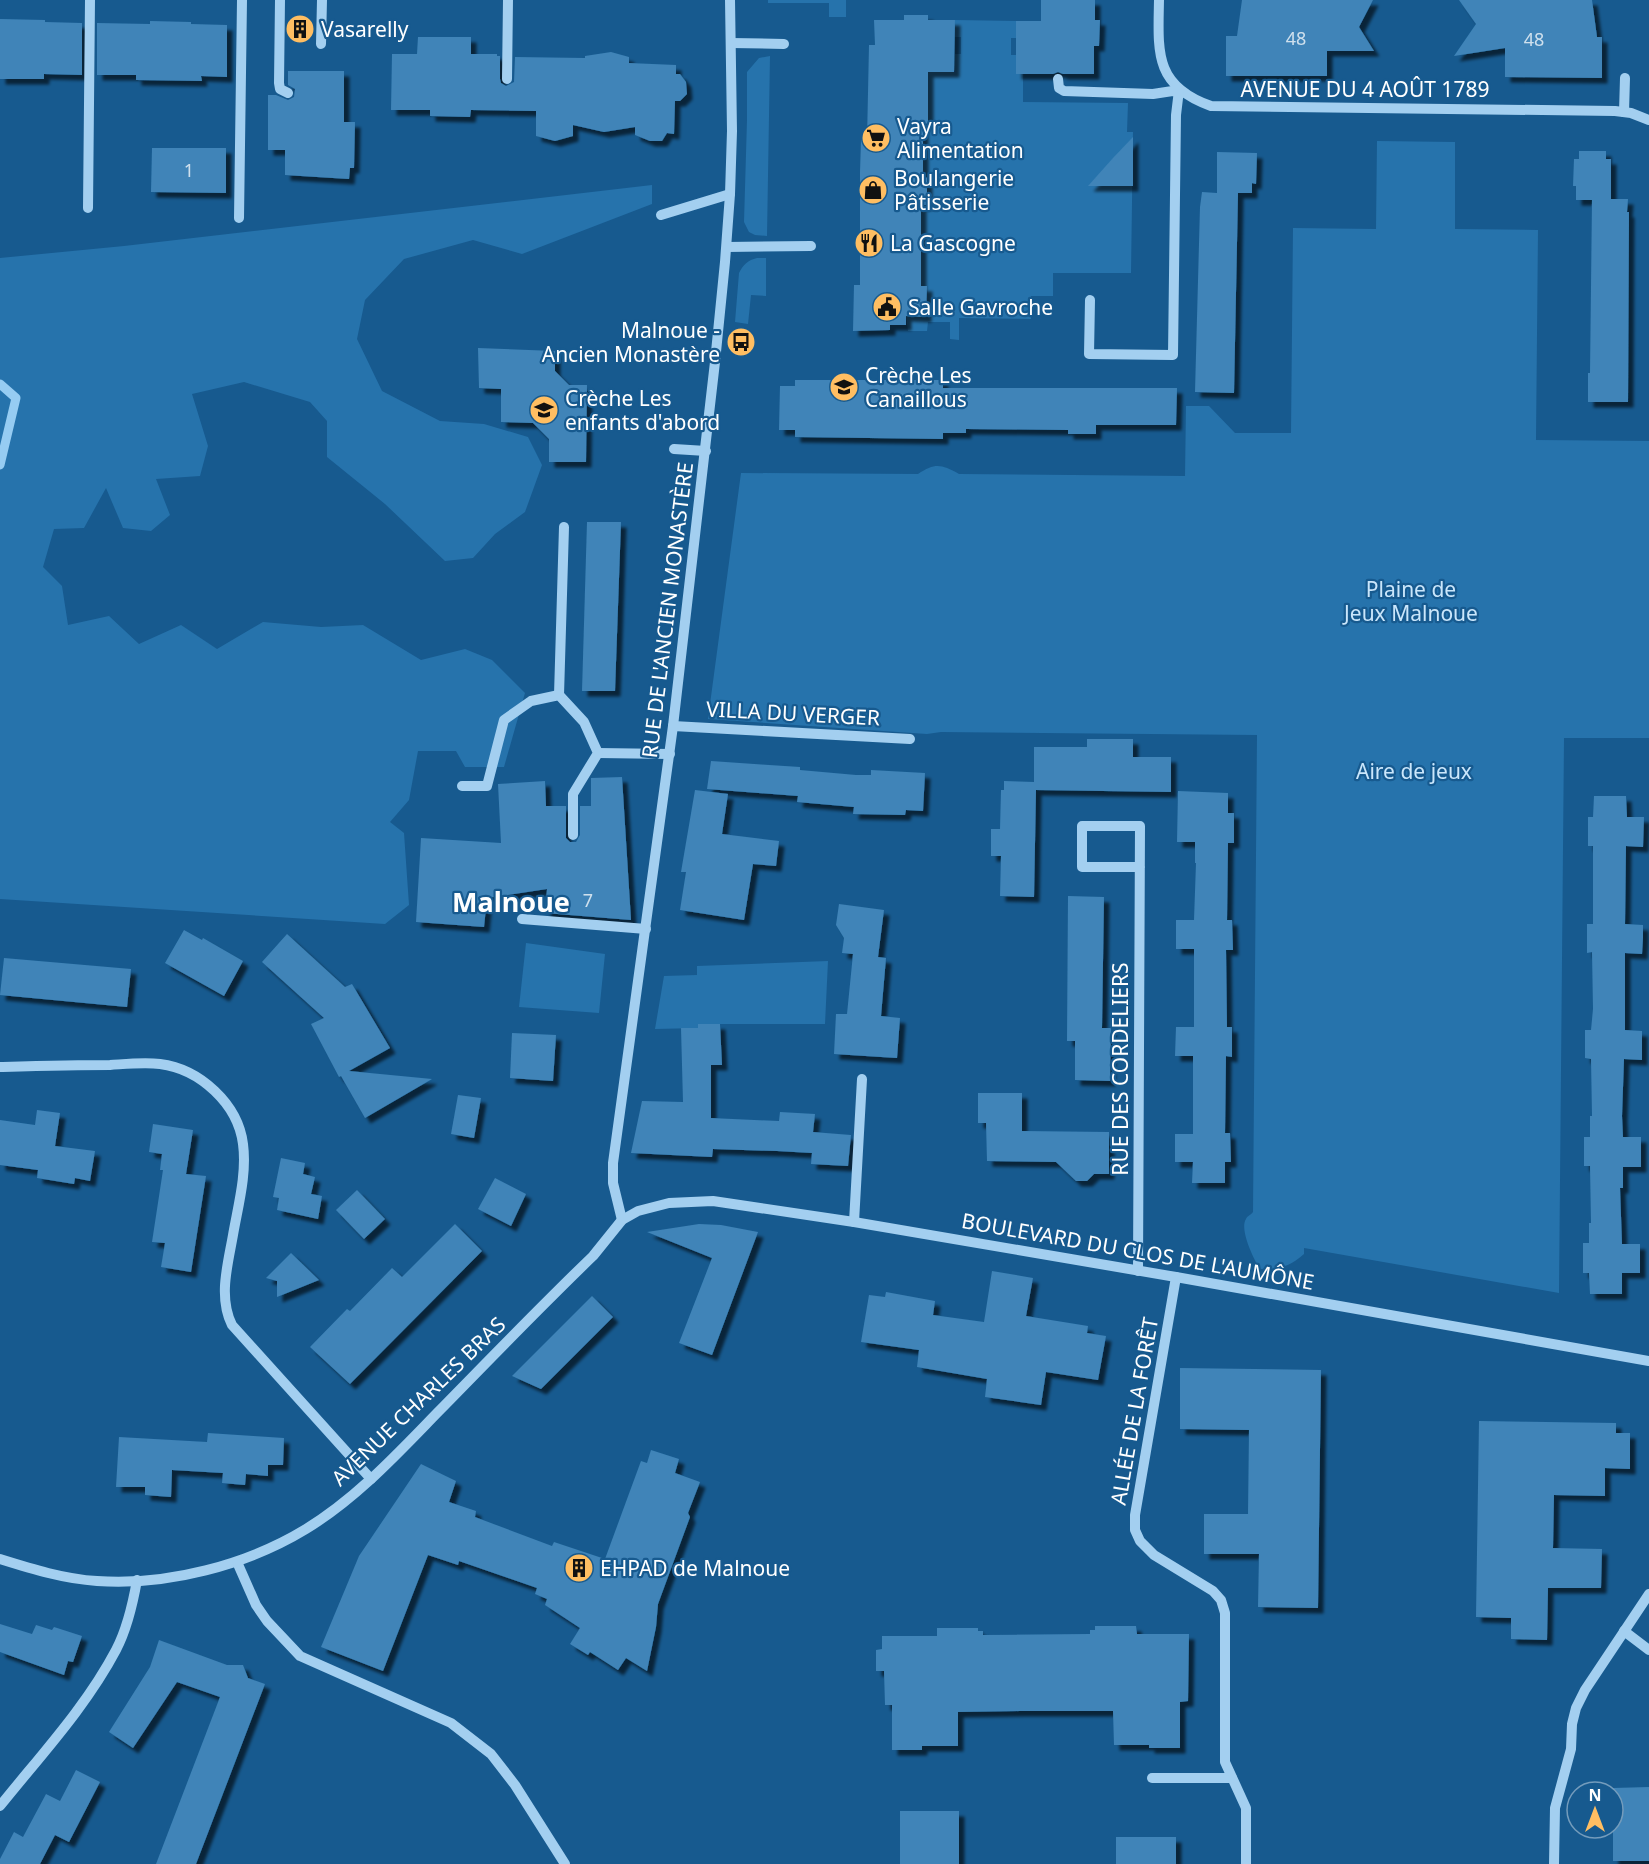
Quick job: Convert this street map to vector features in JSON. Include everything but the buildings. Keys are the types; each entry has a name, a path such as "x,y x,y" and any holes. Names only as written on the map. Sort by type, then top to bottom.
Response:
{"street":[{"path":"88,208 90,0"},
{"path":"239,218 242,0"},
{"path":"280,0 279,83 280,89 288,93"},
{"path":"321,44 322,0"},
{"path":"507,0 507,79"},
{"name":"RUE DE L'ANCIEN MONASTÈRE","path":"622,1220 613,1182 613,1163 670,754 706,451 727,247 732,131 730,0"},
{"path":"1090,300 1089,354 1173,355 1176,115 1179,90 1168,77 1161,57 1159,0"},
{"path":"731,43 784,44"},
{"path":"1624,78 1624,112"},
{"path":"1058,79 1059,88 1064,91 1153,93 1179,90"},
{"name":"AVENUE DU 4 AOÛT 1789","path":"1179,90 1194,100 1211,106 1232,108 1624,112 1649,120"},
{"path":"661,215 729,194"},
{"path":"727,247 811,246"},
{"path":"674,449 706,451"},
{"path":"564,527 559,695 584,722 598,753"},
{"path":"462,786 487,786 504,720 531,700 559,695"},
{"name":"VILLA DU VERGER","path":"673,726 910,740"},
{"path":"598,753 670,754"},
{"path":"573,835 573,794 598,753"},
{"name":"RUE DES CORDELIERS","path":"1138,1270 1140,867 1140,826 1082,826 1082,867 1140,867"},
{"path":"522,919 646,929"},
{"path":"0,1067 160,1064 176,1068 205,1082 221,1097 231,1110 242,1133 244,1157 225,1289 227,1315 232,1324 371,1479"},
{"path":"854,1222 862,1079"},
{"name":"BOULEVARD DU CLOS DE L'AUMÔNE","path":"622,1220 638,1211 654,1206 713,1202 854,1222 1138,1270 1649,1361"},
{"name":"AVENUE CHARLES BRAS","path":"0,1559 50,1574 74,1578 99,1581 137,1580 203,1571 237,1562 274,1547 308,1528 371,1479 593,1256 622,1220"},
{"name":"ALLÉE DE LA FORÊT","path":"1176,1277 1135,1515 1136,1530 1140,1541 1154,1555 1213,1591 1221,1600 1225,1613 1225,1762 1246,1809 1246,1864"},
{"path":"237,1562 256,1605 273,1628 300,1656 451,1723 491,1754 515,1785 565,1864"},
{"path":"0,1806 92,1689 115,1651 133,1602 137,1580"},
{"path":"1554,1864 1554,1809 1571,1749 1572,1724 1576,1708 1585,1690 1649,1594"},
{"path":"1624,1631 1649,1650"},
{"path":"1152,1778 1232,1778"}],"green space":[{"path":"768,0 846,0 846,17 829,17 829,3 768,3"},
{"path":"955,20 1016,21 1016,38 1011,38 1011,55 1016,55 1023,74 1023,102 1128,103 1127,132 1133,132 1131,273 1053,273 1053,296 1031,296 1031,319 959,318 959,340 950,339 950,322 928,322 927,331 908,331 906,316 926,317 927,286 921,286 921,205 927,205 927,178 923,175 923,125 928,123 928,72 954,72 955,54 961,54 961,37 955,37"},
{"path":"770,56 767,236 749,232 744,222 747,72 759,58"},
{"name":"Plaine de Jeux Malnoue","path":"1377,141 1455,142 1455,229 1538,230 1536,440 1649,441 1649,738 1564,738 1559,1293 1304,1248 1304,1254 1284,1266 1260,1269 1257,1265 1248,1244 1244,1224 1253,1212 1257,735 941,732 927,734 708,719 741,473 918,474 938,466 959,474 1185,476 1186,406 1209,406 1235,433 1291,433 1293,228 1376,229"},
{"path":"652,185 652,204 522,254 473,240 404,259 365,300 357,339 382,391 440,421 484,424 528,437 542,465 525,512 495,534 473,558 445,561 385,504 327,457 327,421 310,402 244,382 192,394 208,446 200,476 156,479 170,515 151,531 123,528 106,488 84,528 54,529 43,567 62,586 68,625 109,616 139,644 181,625 217,649 263,622 321,627 363,625 421,660 465,649 492,660 525,693 504,767 465,767 456,751 418,751 409,800 390,822 404,833 409,905 385,924 0,899 0,258 124,246"},
{"path":"757,258 766,258 766,296 751,295 748,324 735,322 739,273 746,263"},
{"path":"526,943 605,954 599,1013 519,1007"},
{"path":"828,961 825,1024 698,1024 698,1028 655,1029 664,976 697,975 697,966"}],"waterway":[{"path":"0,384 16,398 0,465"}],"place":[{"name":"Vasarelly","path":"300,29"},
{"name":"Vayra Alimentation","path":"876,138"},
{"name":"Boulangerie Pâtisserie","path":"873,190"},
{"name":"La Gascogne","path":"869,243"},
{"name":"Salle Gavroche","path":"887,307"},
{"name":"Malnoue - Ancien Monastère","path":"741,342"},
{"name":"Crèche Les Canaillous","path":"844,387"},
{"name":"Crèche Les enfants d'abord","path":"544,410"},
{"name":"EHPAD de Malnoue","path":"579,1568"}],"district":[{"name":"Malnoue","path":"511,901"}],"park label":[{"name":"Aire de jeux","path":"1414,771"}]}
